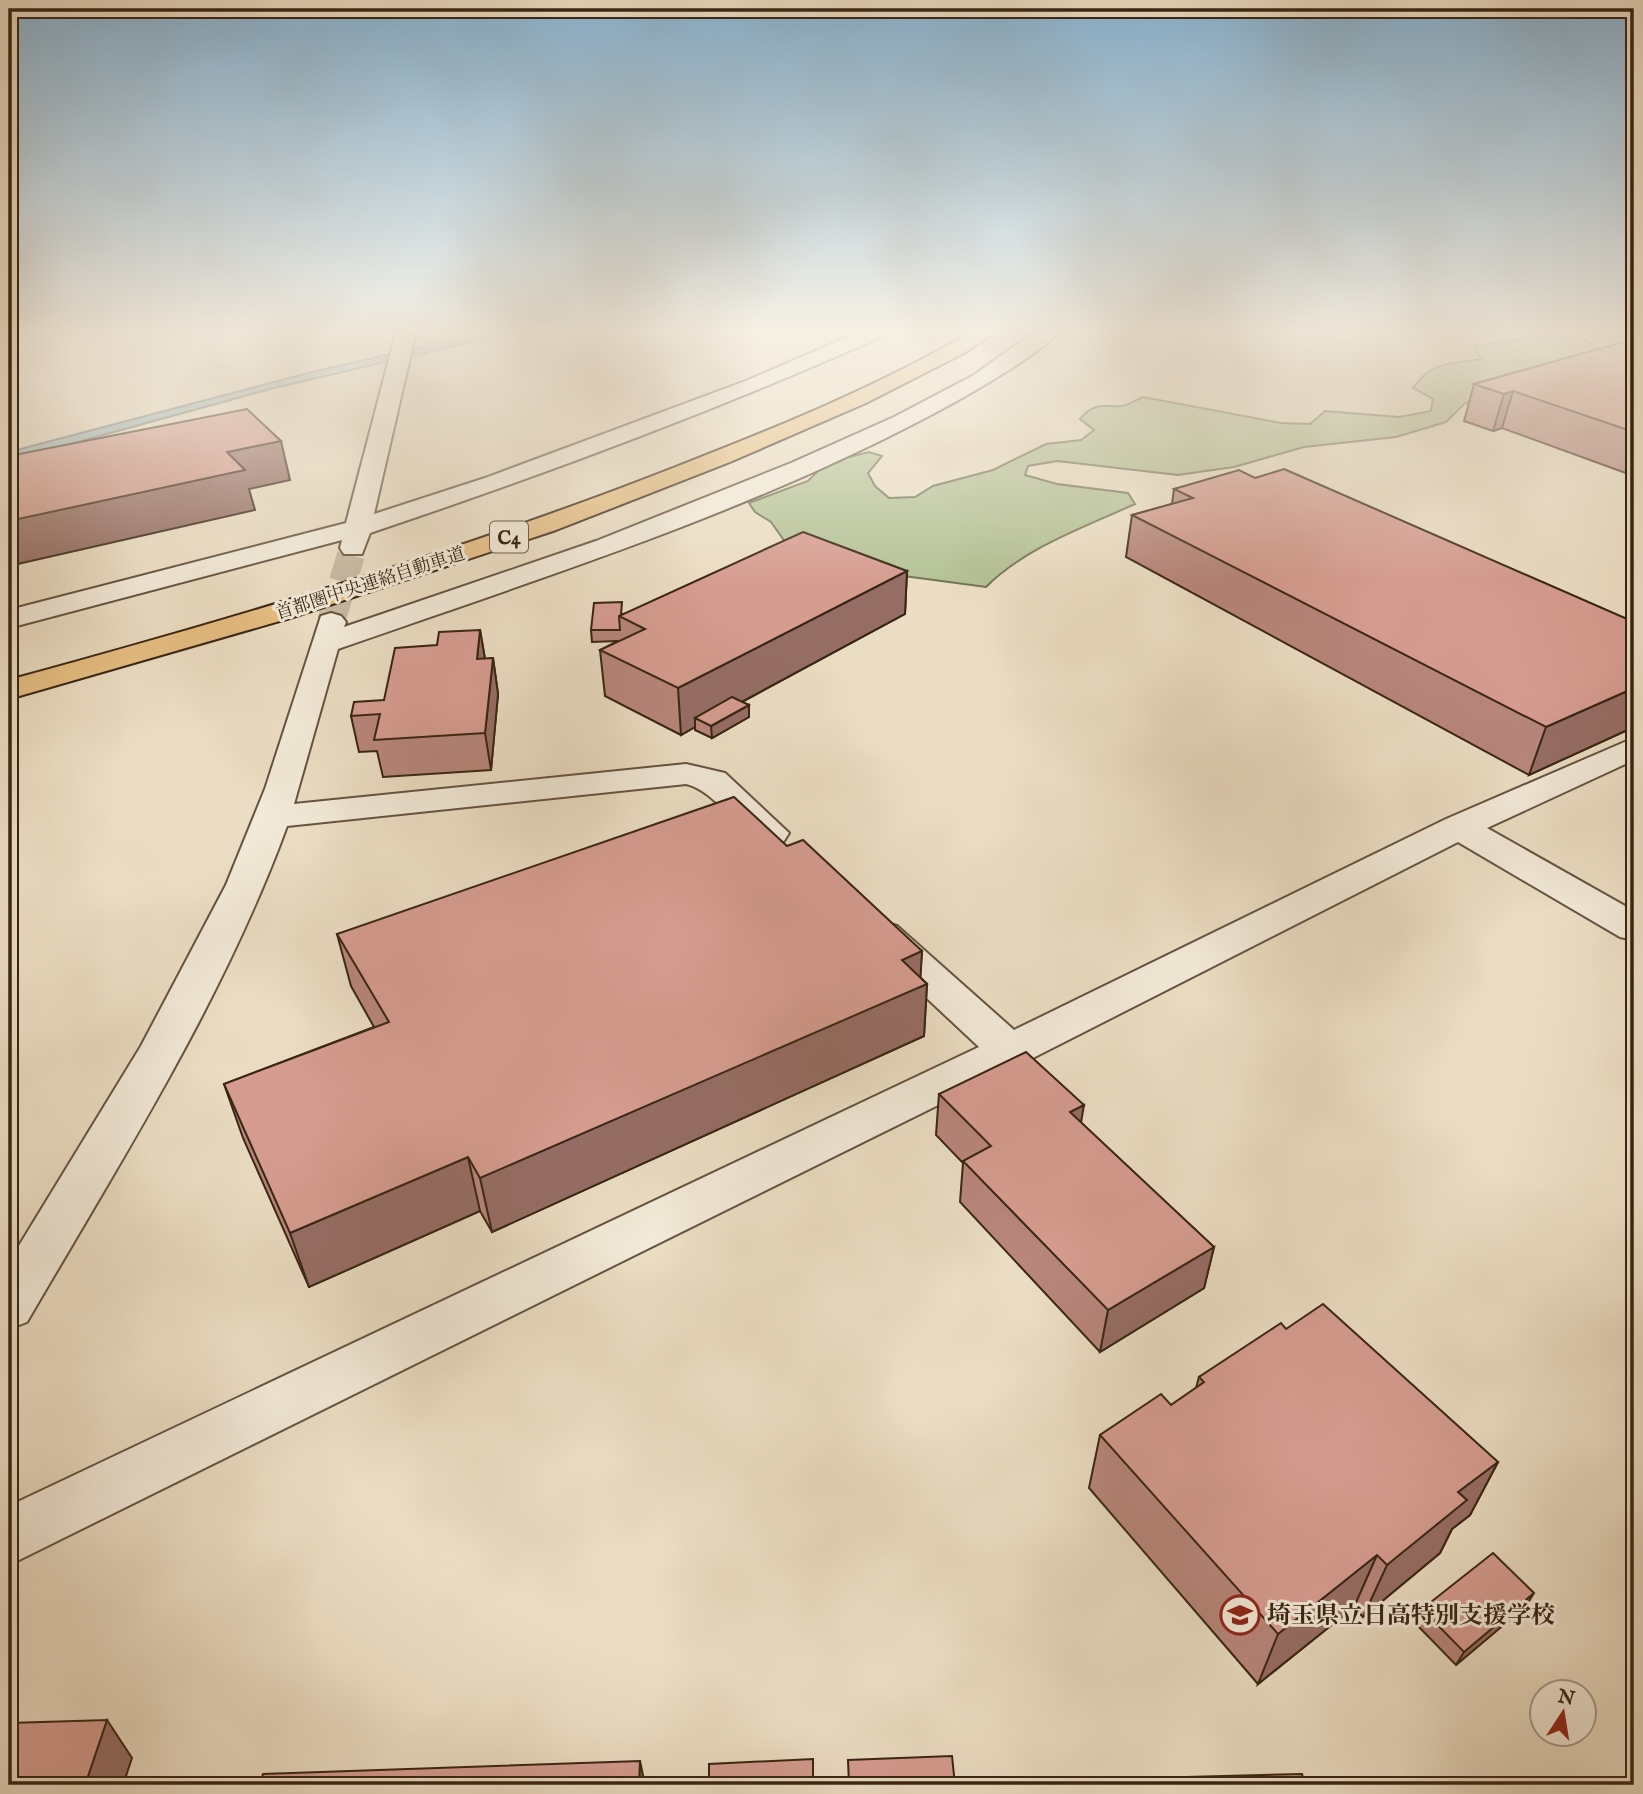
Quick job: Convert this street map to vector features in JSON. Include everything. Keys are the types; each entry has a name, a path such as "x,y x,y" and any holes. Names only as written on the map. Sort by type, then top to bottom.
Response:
{"highway":[{"name":"首都圏中央連絡自動車道","path":"9,667 238,603 465,532 779,414"},
{"name":"首都圏中央連絡自動車道","path":"9,691 278,613 474,550 657,483 824,414"}],"street":[{"path":"355,538 386,414"},
{"path":"9,619 355,538 679,414"},
{"path":"9,1307 130,1101 210,956 246,883 272,817 327,633 605,547 800,468 917,414"},
{"path":"9,1536 1010,1052 1459,827 1634,748"},
{"path":"272,817 685,774 713,780 795,855"},
{"path":"1459,827 1634,928"},
{"path":"856,911 1010,1052"}],"green space":[{"path":"1086,414 1232,414 1281,423 1310,424 1322,414 1399,417 1416,414 1454,414 1446,422 1396,437 1304,447 1234,467 1178,475 1057,461 1028,466 1025,475 1057,484 1128,493 1135,504 1038,549 1019,560 986,587 859,570 790,549 771,522 755,512 749,503 808,481 820,469 845,458 869,452 882,456 868,473 875,486 889,498 915,497 933,486 993,470 1046,444 1081,440 1094,430 1080,419"}],"water":[{"path":"154,414 180,414 9,461 9,452"}],"building":[{"path":"223,414 252,414 281,441 227,452 245,470 9,521 9,456"},
{"path":"1580,414 1634,414 1634,432"},
{"path":"1284,469 1634,622 1634,688 1546,727 1132,515 1193,498 1174,489 1239,470 1255,478"},
{"path":"803,532 907,571 678,688 600,650 645,629 619,616"},
{"path":"622,602 620,630 591,630 594,603"},
{"path":"480,630 477,659 493,658 485,733 374,740 380,714 351,716 354,702 384,700 395,648 437,645 439,632"},
{"path":"732,697 749,705 711,726 695,718"},
{"path":"734,797 787,846 803,840 922,951 902,960 927,984 480,1178 468,1157 290,1233 224,1084 389,1022 337,934"},
{"path":"1026,1052 1084,1105 1070,1112 1214,1247 1108,1310 963,1161 991,1146 939,1094"},
{"path":"1323,1304 1498,1462 1458,1492 1467,1500 1387,1565 1377,1555 1278,1634 1100,1435 1161,1394 1171,1405 1204,1382 1199,1377 1281,1323 1286,1329"},
{"path":"1493,1553 1534,1593 1464,1652 1422,1609"},
{"path":"107,1720 85,1785 9,1785 9,1723"},
{"path":"952,1756 955,1785 849,1785 848,1760"},
{"path":"813,1759 813,1785 709,1785 709,1764"},
{"path":"640,1761 639,1785 260,1785 263,1774"},
{"path":"1302,1774 1305,1785 1073,1785 1072,1780"}],"tunnel":[{"path":"331,622 353,548"}],"place":[{"name":"埼玉県立日高特別支援学校","path":"1240,1615"}]}
